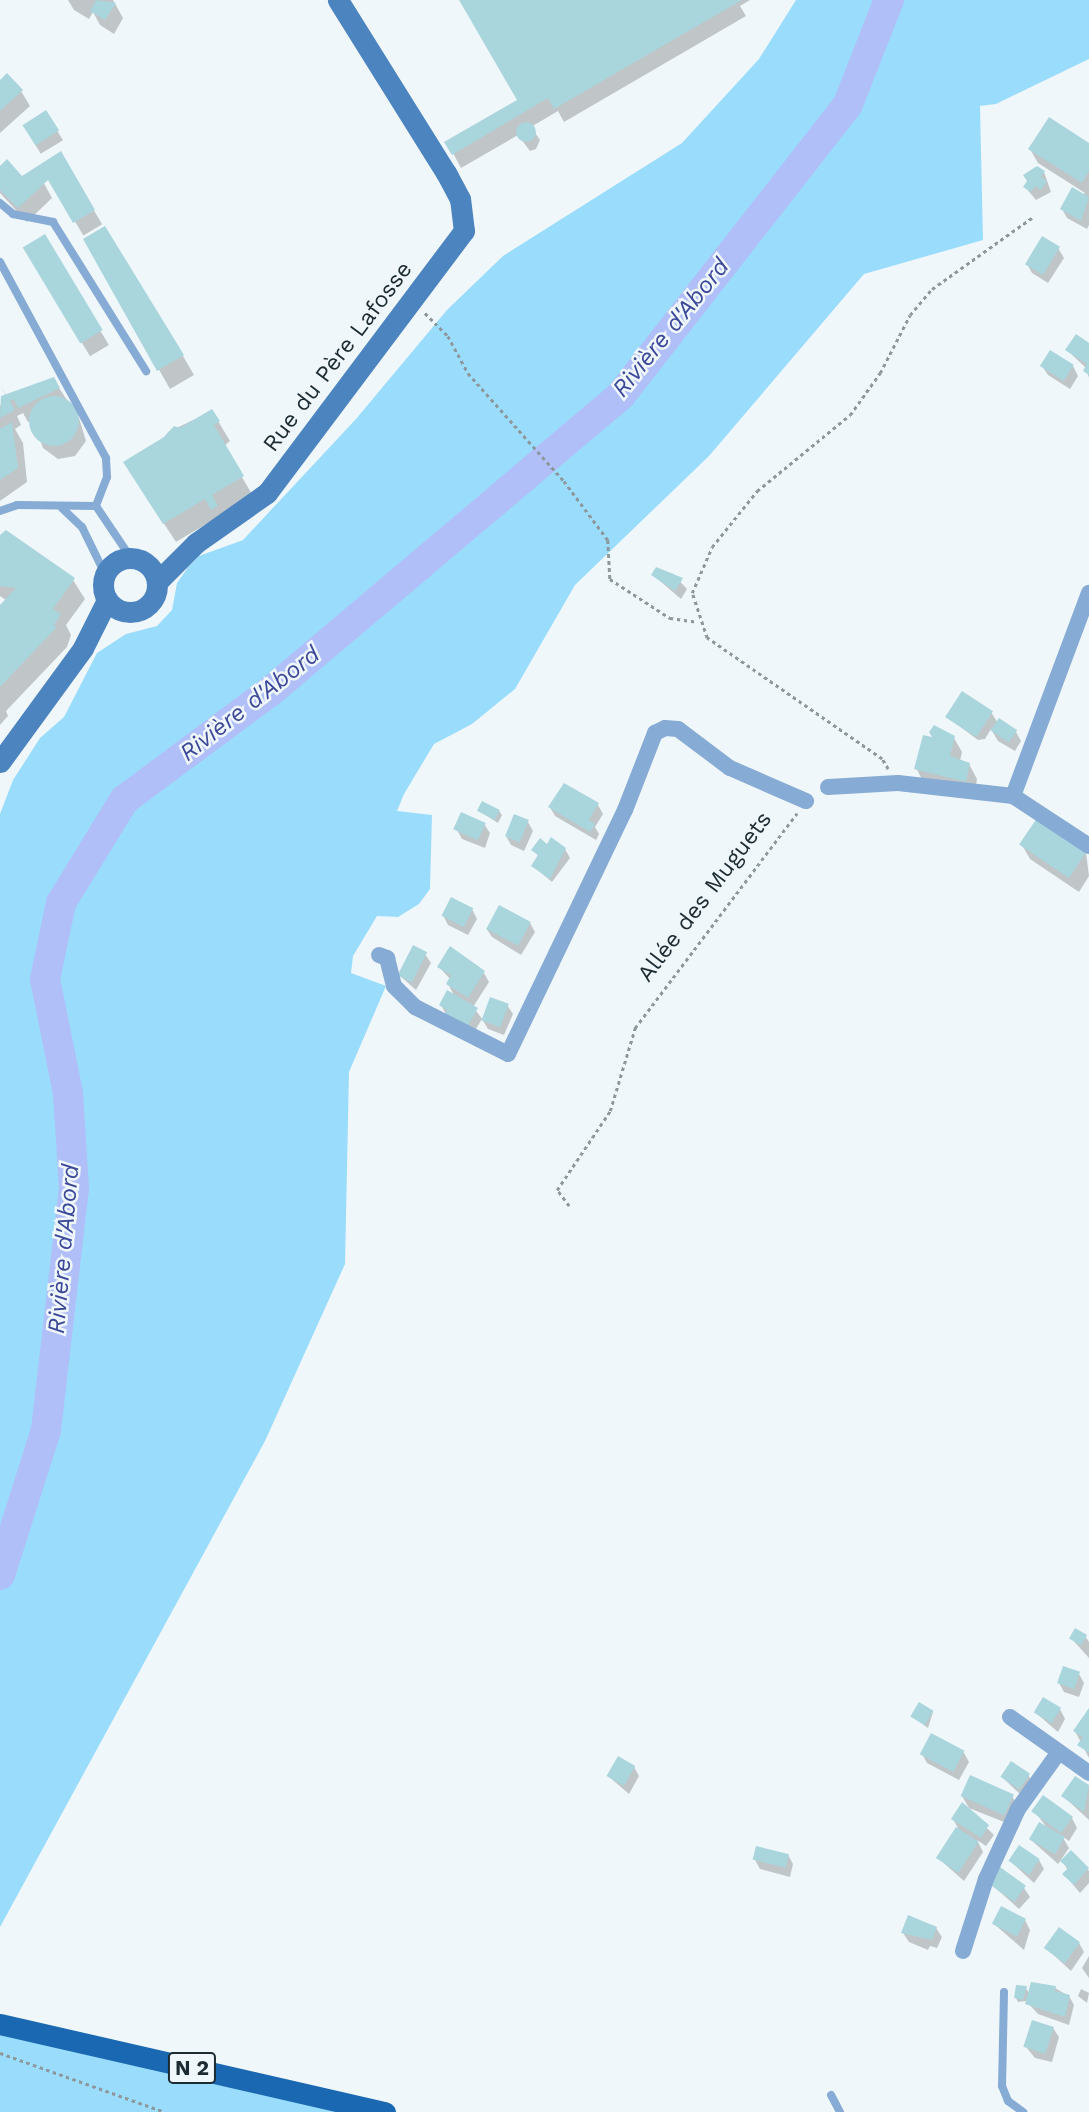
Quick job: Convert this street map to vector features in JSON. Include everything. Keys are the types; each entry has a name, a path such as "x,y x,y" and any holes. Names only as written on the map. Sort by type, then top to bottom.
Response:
{"main road":[{"name":"N 2","path":"0,2024 385,2112"}],"street":[{"name":"Rue du Père Lafosse","path":"157,582 196,543 267,494 464,231 460,199 446,173 338,0"},
{"name":"Rue du Père Lafosse","path":"138,560 196,543"},
{"path":"0,762 83,648 107,600 105,574 120,560 138,560 157,582 149,604 127,612 83,648"},
{"path":"1013,796 1089,593"},
{"path":"107,600 127,612"},
{"path":"379,955 387,958 394,986 415,1007 508,1054 625,810 655,733 664,728 678,729 730,768 806,801"},
{"path":"828,787 898,783 1013,796 1089,846"},
{"path":"1010,1717 1089,1773"},
{"path":"963,1951 986,1879 1018,1809 1059,1752"}],"lane":[{"path":"0,203 13,214 53,222 146,371"},
{"path":"0,262 106,458 107,477 96,506"},
{"path":"0,511 17,505 62,508 96,506"},
{"path":"96,506 138,560"},
{"path":"62,508 82,527 105,574"},
{"path":"1004,1992 1002,2086 1008,2101 1023,2112"},
{"path":"831,2095 840,2112"}],"path":[{"path":"898,783 882,759 707,638 699,622 692,593 712,547 757,491 850,415 880,373 910,315 932,289 1033,217"},
{"path":"413,300 448,336 468,373 564,481 608,540 610,579 670,618 699,622"},
{"name":"Allée des Muguets","path":"569,1206 557,1191 610,1111 635,1028 806,801"},
{"path":"0,2053 165,2112"}],"shaded area":[{"path":"796,0 1089,0 1089,59 996,104 980,106 983,240 864,274 709,456 575,585 515,689 472,724 434,744 404,794 397,811 432,815 430,889 419,904 398,917 377,916 353,956 351,973 386,986 349,1072 345,1264 265,1441 0,1927 0,814 13,780 40,738 64,717 97,653 126,634 157,626 172,610 177,583 189,566 199,556 243,540 356,419 447,310 503,256 682,143 759,59"},
{"path":"0,2024 341,2112 0,2112"}],"building":[{"path":"96,0 116,3 105,20 90,11"},
{"path":"459,0 742,0 554,109 548,98 452,155 444,142 517,100"},
{"path":"7,73 23,90 0,111 0,80"},
{"path":"46,110 59,130 36,145 23,125"},
{"path":"1049,117 1089,143 1089,171 1082,183 1028,149"},
{"path":"526,122 533,125 536,132 533,139 526,142 519,139 516,132 519,125"},
{"path":"61,151 95,210 73,223 48,180 18,208 0,190 0,166 7,159 22,176"},
{"path":"1037,166 1045,171 1041,177 1047,181 1041,190 1035,186 1031,192 1023,187 1027,181 1023,175"},
{"path":"1072,187 1089,197 1081,221 1060,209"},
{"path":"105,226 184,355 157,371 83,239"},
{"path":"45,234 103,330 80,343 23,247"},
{"path":"1042,236 1060,247 1043,275 1025,264"},
{"path":"1076,334 1089,343 1089,375 1083,371 1087,364 1065,350"},
{"path":"1050,350 1074,365 1064,381 1040,366"},
{"path":"54,377 60,388 18,408 14,399 10,401 15,410 0,418 1,396"},
{"path":"54,396 72,403 79,421 72,439 54,446 36,439 29,421 36,403"},
{"path":"212,409 220,421 214,425 244,476 212,495 218,506 211,510 205,499 163,524 123,462 164,437 174,426 180,428"},
{"path":"12,422 18,468 0,480 0,429"},
{"path":"6,530 75,578 53,609 61,614 54,625 57,627 0,687 0,605 16,588 0,586 0,535"},
{"path":"656,567 683,578 675,591 651,575"},
{"path":"962,691 993,711 976,737 945,717"},
{"path":"999,718 1017,730 1009,743 991,730"},
{"path":"934,725 955,736 950,756 970,763 966,782 914,769 923,735 932,737 929,732"},
{"path":"564,783 599,803 589,820 595,824 590,832 548,807"},
{"path":"482,801 500,810 495,820 477,811"},
{"path":"461,812 486,823 478,840 453,829"},
{"path":"514,814 529,820 520,842 505,836"},
{"path":"1037,818 1087,852 1069,878 1019,845"},
{"path":"551,837 566,848 550,879 531,866 538,855 531,850 540,838 547,844"},
{"path":"451,897 473,908 464,927 441,916"},
{"path":"499,905 531,922 518,946 486,929"},
{"path":"413,945 427,952 412,983 398,975"},
{"path":"450,946 485,971 468,998 446,984 451,975 437,967"},
{"path":"447,990 478,1008 466,1029 444,1016 447,1010 439,1005"},
{"path":"490,997 509,1004 500,1027 481,1020"},
{"path":"1075,1628 1087,1635 1081,1645 1069,1638"},
{"path":"1063,1666 1080,1672 1074,1689 1057,1683"},
{"path":"1043,1697 1061,1708 1052,1723 1034,1712"},
{"path":"919,1702 934,1711 925,1725 910,1717"},
{"path":"1089,1708 1089,1753 1077,1745 1083,1737 1073,1731"},
{"path":"931,1733 965,1751 953,1772 920,1754"},
{"path":"618,1756 635,1766 624,1786 606,1776"},
{"path":"1011,1761 1030,1774 1019,1790 1000,1777"},
{"path":"970,1775 1014,1795 1004,1816 961,1796"},
{"path":"1075,1776 1089,1785 1084,1812 1061,1796"},
{"path":"1043,1795 1073,1817 1061,1833 1031,1811"},
{"path":"962,1802 989,1825 981,1838 951,1819"},
{"path":"1039,1822 1065,1837 1055,1854 1029,1839"},
{"path":"956,1827 979,1842 958,1873 936,1858"},
{"path":"1019,1845 1040,1859 1029,1875 1008,1861"},
{"path":"756,1846 789,1854 786,1868 753,1860"},
{"path":"1071,1850 1089,1868 1074,1885 1062,1874 1068,1868 1060,1861"},
{"path":"1000,1867 1026,1886 1014,1902 988,1883"},
{"path":"1001,1906 1026,1919 1017,1937 992,1924"},
{"path":"908,1915 937,1927 932,1940 901,1933"},
{"path":"1059,1927 1080,1942 1065,1963 1044,1948"},
{"path":"1031,1982 1056,1986 1055,1991 1070,1995 1065,2017 1025,2004"},
{"path":"1016,1985 1027,1986 1023,2000 1014,1998"},
{"path":"1032,2020 1054,2027 1045,2054 1023,2047"}],"waterway":[{"name":"Rivière d'Abord","path":"0,1575 46,1430 74,1188 68,1093 45,979 61,903 124,800 271,691 621,395 848,104 889,0"}]}
